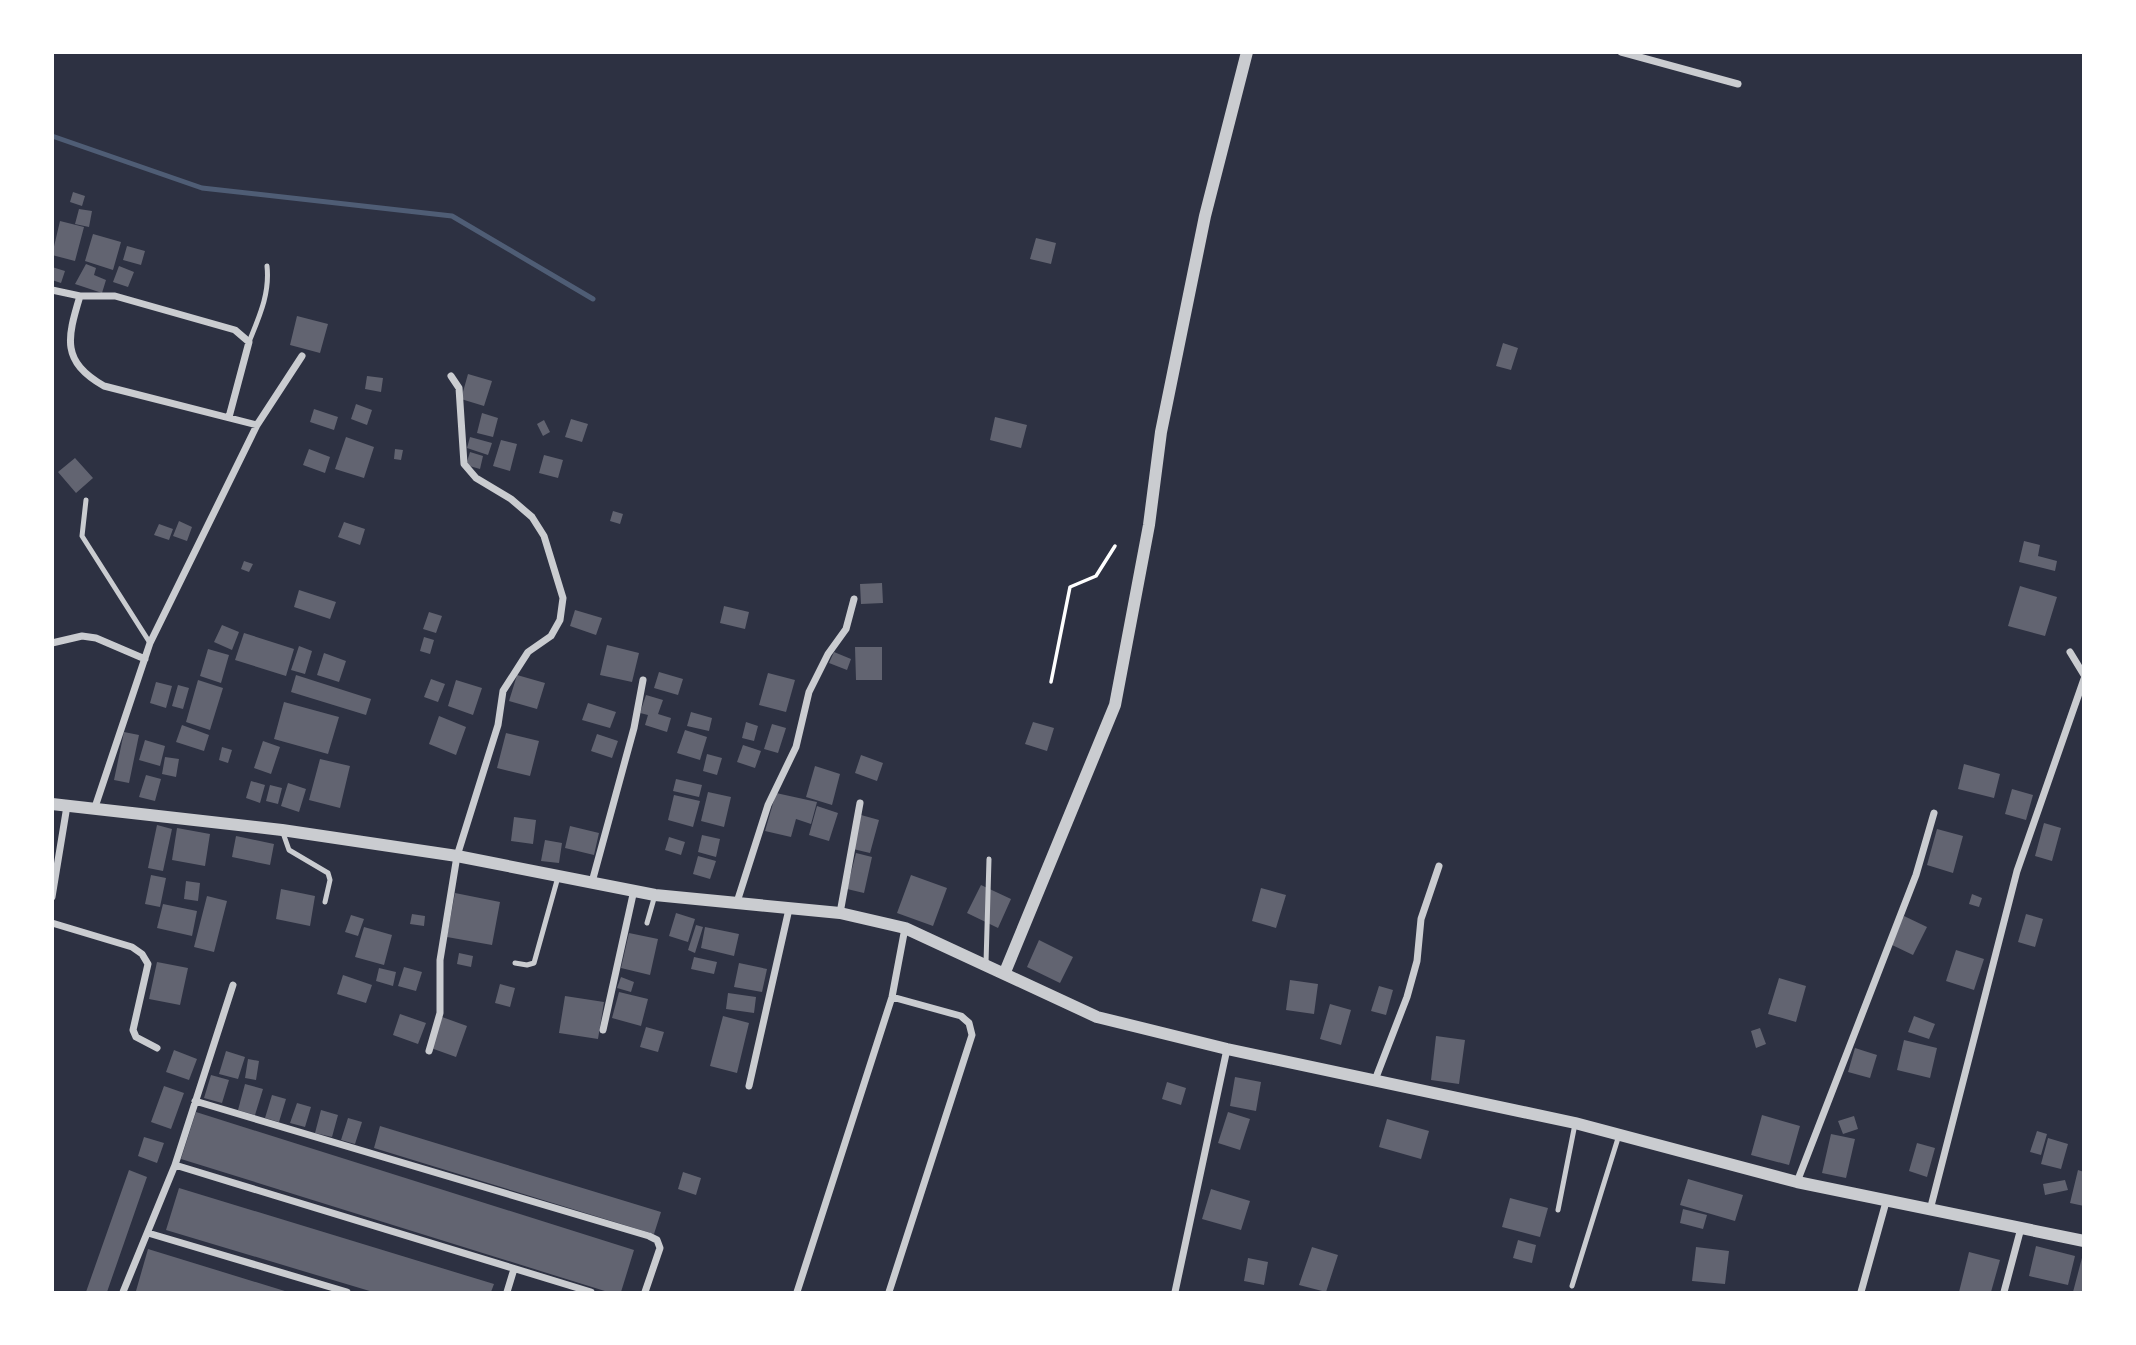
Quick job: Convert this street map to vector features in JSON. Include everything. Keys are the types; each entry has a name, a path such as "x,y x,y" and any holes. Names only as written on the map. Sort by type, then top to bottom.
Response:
{"street":[{"path":"1006,972 1115,705 1149,525 1164,419 1205,216 1247,52"},
{"path":"1621,52 1738,84"},
{"path":"52,290 80,296 115,296 235,330 249,342 229,417"},
{"path":"80,296 69,347 75,364 88,377 104,386 257,425"},
{"path":"94,810 150,643 257,425 302,356"},
{"path":"429,1051 440,1013 440,960 457,856 498,724 503,691 528,652 551,636 560,620 563,598 544,536 532,517 511,499 476,478 464,464 459,388 451,376"},
{"path":"737,902 768,805 796,747 809,692 828,654 846,629 853,599"},
{"path":"52,643 82,636 96,638 145,659"},
{"path":"1930,1210 2017,872 2084,677 2070,652"},
{"path":"592,882 634,728 643,680"},
{"path":"840,913 860,803"},
{"path":"52,804 282,830 457,856 655,895 840,913 905,928 1006,972 1097,1017 1227,1049 1575,1123 1797,1182 2084,1241"},
{"path":"52,897 67,806"},
{"path":"1797,1182 1916,875 1934,813"},
{"path":"1375,1080 1407,997 1417,961 1421,919 1438,866"},
{"path":"603,1030 634,890"},
{"path":"749,1086 789,909"},
{"path":"52,923 132,947 142,954 148,964 133,1030 136,1037 157,1048"},
{"path":"799,1292 892,997 905,928"},
{"path":"123,1293 175,1165 233,985"},
{"path":"889,1293 972,1035 969,1023 961,1016 892,997"},
{"path":"1175,1293 1227,1049"},
{"path":"195,1101 649,1236 657,1240 660,1248 645,1293"},
{"path":"175,1165 591,1293"},
{"path":"1861,1293 1886,1202"},
{"path":"2004,1293 2022,1227"},
{"path":"148,1233 347,1293"},
{"path":"507,1293 514,1269"}],"lane":[{"path":"249,342 265,302 269,283 267,266"},
{"path":"86,500 82,536 150,643"},
{"path":"282,830 289,850 328,873 330,880 325,902"},
{"path":"986,963 989,859"},
{"path":"515,963 534,963 558,876"},
{"path":"647,923 655,895"},
{"path":"1558,1210 1575,1123"},
{"path":"1572,1286 1620,1135"}],"path":[{"path":"1051,681 1070,587 1096,576 1115,546"}],"building":[{"path":"73,192 85,196 82,206 70,202"},
{"path":"79,209 92,211 89,227 75,224"},
{"path":"60,221 84,227 75,261 52,255"},
{"path":"93,234 121,242 113,270 85,261"},
{"path":"1036,238 1056,243 1051,264 1030,259"},
{"path":"127,246 145,251 141,265 123,260"},
{"path":"86,264 96,268 94,275 106,280 102,293 75,284"},
{"path":"119,266 134,272 128,287 113,282"},
{"path":"52,267 65,271 61,283 52,280"},
{"path":"297,316 328,324 320,353 290,345"},
{"path":"1503,343 1518,348 1511,370 1496,366"},
{"path":"468,374 492,381 484,406 461,399"},
{"path":"367,376 383,378 381,392 365,389"},
{"path":"356,404 372,410 367,425 351,419"},
{"path":"314,409 338,417 334,430 310,422"},
{"path":"482,413 498,418 493,437 477,433"},
{"path":"995,417 1027,425 1021,448 990,440"},
{"path":"571,419 588,424 582,442 565,437"},
{"path":"544,420 550,432 543,436 537,424"},
{"path":"346,437 374,447 364,478 335,469"},
{"path":"470,437 492,443 488,455 467,448"},
{"path":"501,440 517,444 510,471 493,466"},
{"path":"309,449 330,457 325,473 303,465"},
{"path":"395,449 403,450 401,460 394,459"},
{"path":"470,452 483,456 480,469 466,465"},
{"path":"544,455 563,460 558,478 539,473"},
{"path":"75,458 93,478 76,493 58,472"},
{"path":"613,511 623,514 620,524 610,521"},
{"path":"179,521 192,527 187,541 173,536"},
{"path":"344,522 365,529 360,545 338,537"},
{"path":"159,524 173,529 169,540 154,535"},
{"path":"2024,541 2040,545 2038,556 2057,561 2055,571 2019,562"},
{"path":"244,561 253,564 249,572 241,569"},
{"path":"882,583 883,603 861,604 860,584"},
{"path":"2020,586 2057,597 2045,636 2008,626"},
{"path":"299,590 336,602 330,619 294,607"},
{"path":"724,606 749,612 745,629 720,623"},
{"path":"575,610 602,618 596,635 570,626"},
{"path":"429,612 442,616 436,633 423,629"},
{"path":"222,625 239,632 232,650 214,642"},
{"path":"244,633 294,649 286,676 235,660"},
{"path":"424,637 434,640 430,654 420,651"},
{"path":"607,645 639,653 632,682 600,675"},
{"path":"299,646 312,651 305,674 291,670"},
{"path":"855,647 882,647 882,680 856,680"},
{"path":"208,649 229,655 221,683 200,676"},
{"path":"834,652 851,659 847,670 829,663"},
{"path":"324,653 346,661 339,682 317,675"},
{"path":"659,672 683,679 678,695 654,688"},
{"path":"768,673 795,680 786,712 759,705"},
{"path":"296,675 371,699 366,715 291,692"},
{"path":"517,675 545,683 537,709 509,701"},
{"path":"431,679 445,684 438,702 424,697"},
{"path":"198,680 223,688 210,730 186,722"},
{"path":"456,680 482,688 473,715 448,706"},
{"path":"156,682 172,686 166,708 150,703"},
{"path":"178,685 189,688 183,709 172,706"},
{"path":"646,695 663,700 658,714 671,718 667,732 645,725 648,715 640,713"},
{"path":"284,702 339,717 328,754 274,739"},
{"path":"588,703 616,712 610,728 582,720"},
{"path":"691,712 712,718 709,731 687,726"},
{"path":"439,716 466,727 456,755 429,744"},
{"path":"746,722 758,726 754,741 742,738"},
{"path":"1033,722 1054,728 1047,751 1025,744"},
{"path":"772,724 786,728 778,753 764,749"},
{"path":"182,725 209,735 204,751 176,742"},
{"path":"685,730 707,737 700,760 677,753"},
{"path":"124,732 139,735 129,783 114,780"},
{"path":"506,733 539,741 530,776 497,768"},
{"path":"597,734 618,741 612,758 591,751"},
{"path":"145,740 165,746 160,766 139,760"},
{"path":"263,741 280,747 271,774 254,768"},
{"path":"743,745 761,751 755,768 737,762"},
{"path":"222,747 232,750 228,763 219,760"},
{"path":"707,754 722,758 717,775 703,771"},
{"path":"861,755 883,763 877,781 855,773"},
{"path":"165,757 179,759 176,777 162,774"},
{"path":"320,759 350,766 340,808 309,800"},
{"path":"1964,764 2000,774 1994,798 1958,789"},
{"path":"815,766 840,774 832,805 806,797"},
{"path":"146,775 161,779 155,801 139,797"},
{"path":"676,779 702,785 699,797 673,791"},
{"path":"251,781 265,785 260,803 246,798"},
{"path":"288,783 306,789 299,812 281,806"},
{"path":"270,785 282,788 278,804 266,801"},
{"path":"2012,789 2033,795 2026,820 2005,814"},
{"path":"708,792 731,797 724,827 701,821"},
{"path":"776,793 817,802 811,824 796,819 791,837 765,831"},
{"path":"674,795 700,801 693,827 668,820"},
{"path":"817,806 838,813 829,841 809,835"},
{"path":"861,815 879,820 870,853 853,849"},
{"path":"514,817 536,820 533,844 511,841"},
{"path":"2044,823 2061,828 2052,861 2035,856"},
{"path":"157,825 172,829 163,871 148,868"},
{"path":"570,826 599,833 594,855 565,848"},
{"path":"177,828 210,834 205,866 172,860"},
{"path":"1937,829 1963,836 1953,873 1927,865"},
{"path":"702,835 720,839 716,857 698,852"},
{"path":"236,836 274,844 270,865 232,857"},
{"path":"669,837 685,842 681,855 665,850"},
{"path":"545,840 562,843 559,863 541,861"},
{"path":"856,853 872,857 864,893 847,889"},
{"path":"698,856 716,861 710,879 693,874"},
{"path":"151,875 166,878 160,907 145,904"},
{"path":"911,875 947,888 933,926 897,913"},
{"path":"186,881 200,883 198,901 184,899"},
{"path":"981,885 1011,899 998,928 967,913"},
{"path":"1261,888 1286,895 1276,928 1252,921"},
{"path":"281,889 315,896 310,926 276,919"},
{"path":"455,893 500,902 492,945 447,937"},
{"path":"1972,894 1982,898 1979,907 1969,904"},
{"path":"207,896 227,901 214,952 194,947"},
{"path":"163,904 197,911 192,936 157,928"},
{"path":"676,913 695,919 688,942 669,936"},
{"path":"412,914 425,916 424,926 410,924"},
{"path":"2026,914 2043,919 2035,947 2018,942"},
{"path":"351,915 364,919 358,936 345,932"},
{"path":"1904,916 1927,927 1913,955 1890,944"},
{"path":"696,925 703,927 695,953 688,950"},
{"path":"364,927 392,935 384,965 355,957"},
{"path":"705,927 739,934 734,956 701,948"},
{"path":"629,933 658,939 650,975 621,968"},
{"path":"1039,940 1073,957 1060,983 1027,967"},
{"path":"1956,950 1984,959 1974,990 1946,981"},
{"path":"459,953 473,956 471,967 457,964"},
{"path":"694,957 717,962 714,974 691,969"},
{"path":"157,962 188,968 180,1005 149,999"},
{"path":"739,963 767,969 762,992 734,987"},
{"path":"404,967 422,972 416,991 398,986"},
{"path":"379,968 396,972 393,986 376,981"},
{"path":"343,975 372,985 366,1003 337,994"},
{"path":"621,977 634,982 631,992 617,988"},
{"path":"1779,978 1806,986 1796,1022 1768,1014"},
{"path":"1290,980 1318,984 1314,1014 1286,1010"},
{"path":"500,984 515,988 510,1007 495,1003"},
{"path":"1379,986 1393,990 1386,1015 1371,1011"},
{"path":"619,992 648,999 641,1026 612,1018"},
{"path":"728,993 756,997 754,1013 726,1009"},
{"path":"565,996 604,1002 598,1039 559,1033"},
{"path":"1330,1004 1351,1010 1341,1045 1320,1039"},
{"path":"400,1014 426,1023 418,1044 393,1035"},
{"path":"723,1016 749,1023 737,1073 710,1066"},
{"path":"1914,1016 1935,1024 1929,1039 1908,1032"},
{"path":"442,1017 467,1026 456,1057 431,1048"},
{"path":"646,1027 664,1032 658,1052 640,1047"},
{"path":"1760,1028 1766,1044 1756,1048 1751,1031"},
{"path":"1436,1036 1465,1040 1459,1084 1431,1080"},
{"path":"1904,1040 1937,1048 1930,1078 1897,1070"},
{"path":"1855,1048 1877,1055 1870,1078 1848,1072"},
{"path":"174,1050 197,1059 189,1080 166,1072"},
{"path":"226,1051 245,1057 238,1079 219,1074"},
{"path":"248,1059 259,1061 256,1080 245,1078"},
{"path":"211,1075 229,1080 222,1103 204,1098"},
{"path":"1235,1077 1261,1082 1256,1111 1230,1106"},
{"path":"1167,1082 1186,1088 1181,1105 1162,1099"},
{"path":"245,1084 263,1089 255,1115 238,1110"},
{"path":"164,1086 184,1093 171,1129 151,1122"},
{"path":"272,1095 286,1099 279,1122 265,1118"},
{"path":"297,1103 311,1107 305,1127 290,1123"},
{"path":"321,1110 338,1115 332,1137 315,1133"},
{"path":"196,1112 634,1250 621,1292 608,1292 181,1159"},
{"path":"1228,1112 1250,1119 1240,1150 1218,1143"},
{"path":"1762,1115 1800,1126 1789,1165 1751,1155"},
{"path":"1854,1116 1858,1129 1843,1134 1838,1121"},
{"path":"348,1118 362,1122 355,1144 341,1140"},
{"path":"1387,1119 1429,1131 1421,1159 1379,1147"},
{"path":"380,1126 661,1212 654,1234 374,1148"},
{"path":"2037,1131 2047,1134 2041,1155 2030,1152"},
{"path":"1831,1134 1855,1139 1846,1178 1822,1173"},
{"path":"144,1137 164,1143 157,1163 138,1156"},
{"path":"2048,1138 2068,1144 2061,1169 2041,1164"},
{"path":"1917,1143 1935,1148 1927,1177 1909,1171"},
{"path":"129,1170 147,1177 107,1292 86,1292"},
{"path":"2078,1170 2084,1172 2084,1206 2070,1203"},
{"path":"683,1172 701,1178 696,1195 678,1189"},
{"path":"1688,1179 1743,1195 1735,1221 1680,1205"},
{"path":"2065,1180 2068,1190 2045,1195 2043,1184"},
{"path":"179,1188 494,1284 491,1292 373,1292 166,1230"},
{"path":"1211,1189 1250,1201 1241,1230 1202,1219"},
{"path":"1510,1198 1548,1208 1540,1237 1502,1227"},
{"path":"1683,1209 1707,1215 1703,1229 1680,1223"},
{"path":"1518,1240 1536,1245 1532,1263 1513,1258"},
{"path":"2036,1246 2075,1256 2068,1285 2029,1276"},
{"path":"1312,1247 1338,1255 1326,1292 1299,1285"},
{"path":"1696,1247 1729,1251 1725,1284 1692,1281"},
{"path":"148,1249 288,1292 136,1291"},
{"path":"1969,1252 2000,1260 1991,1292 1959,1292"},
{"path":"2083,1254 2084,1292 2073,1292"},
{"path":"1248,1258 1268,1262 1264,1285 1244,1281"}],"waterway":[{"path":"52,136 202,188 452,216 593,299"}]}
